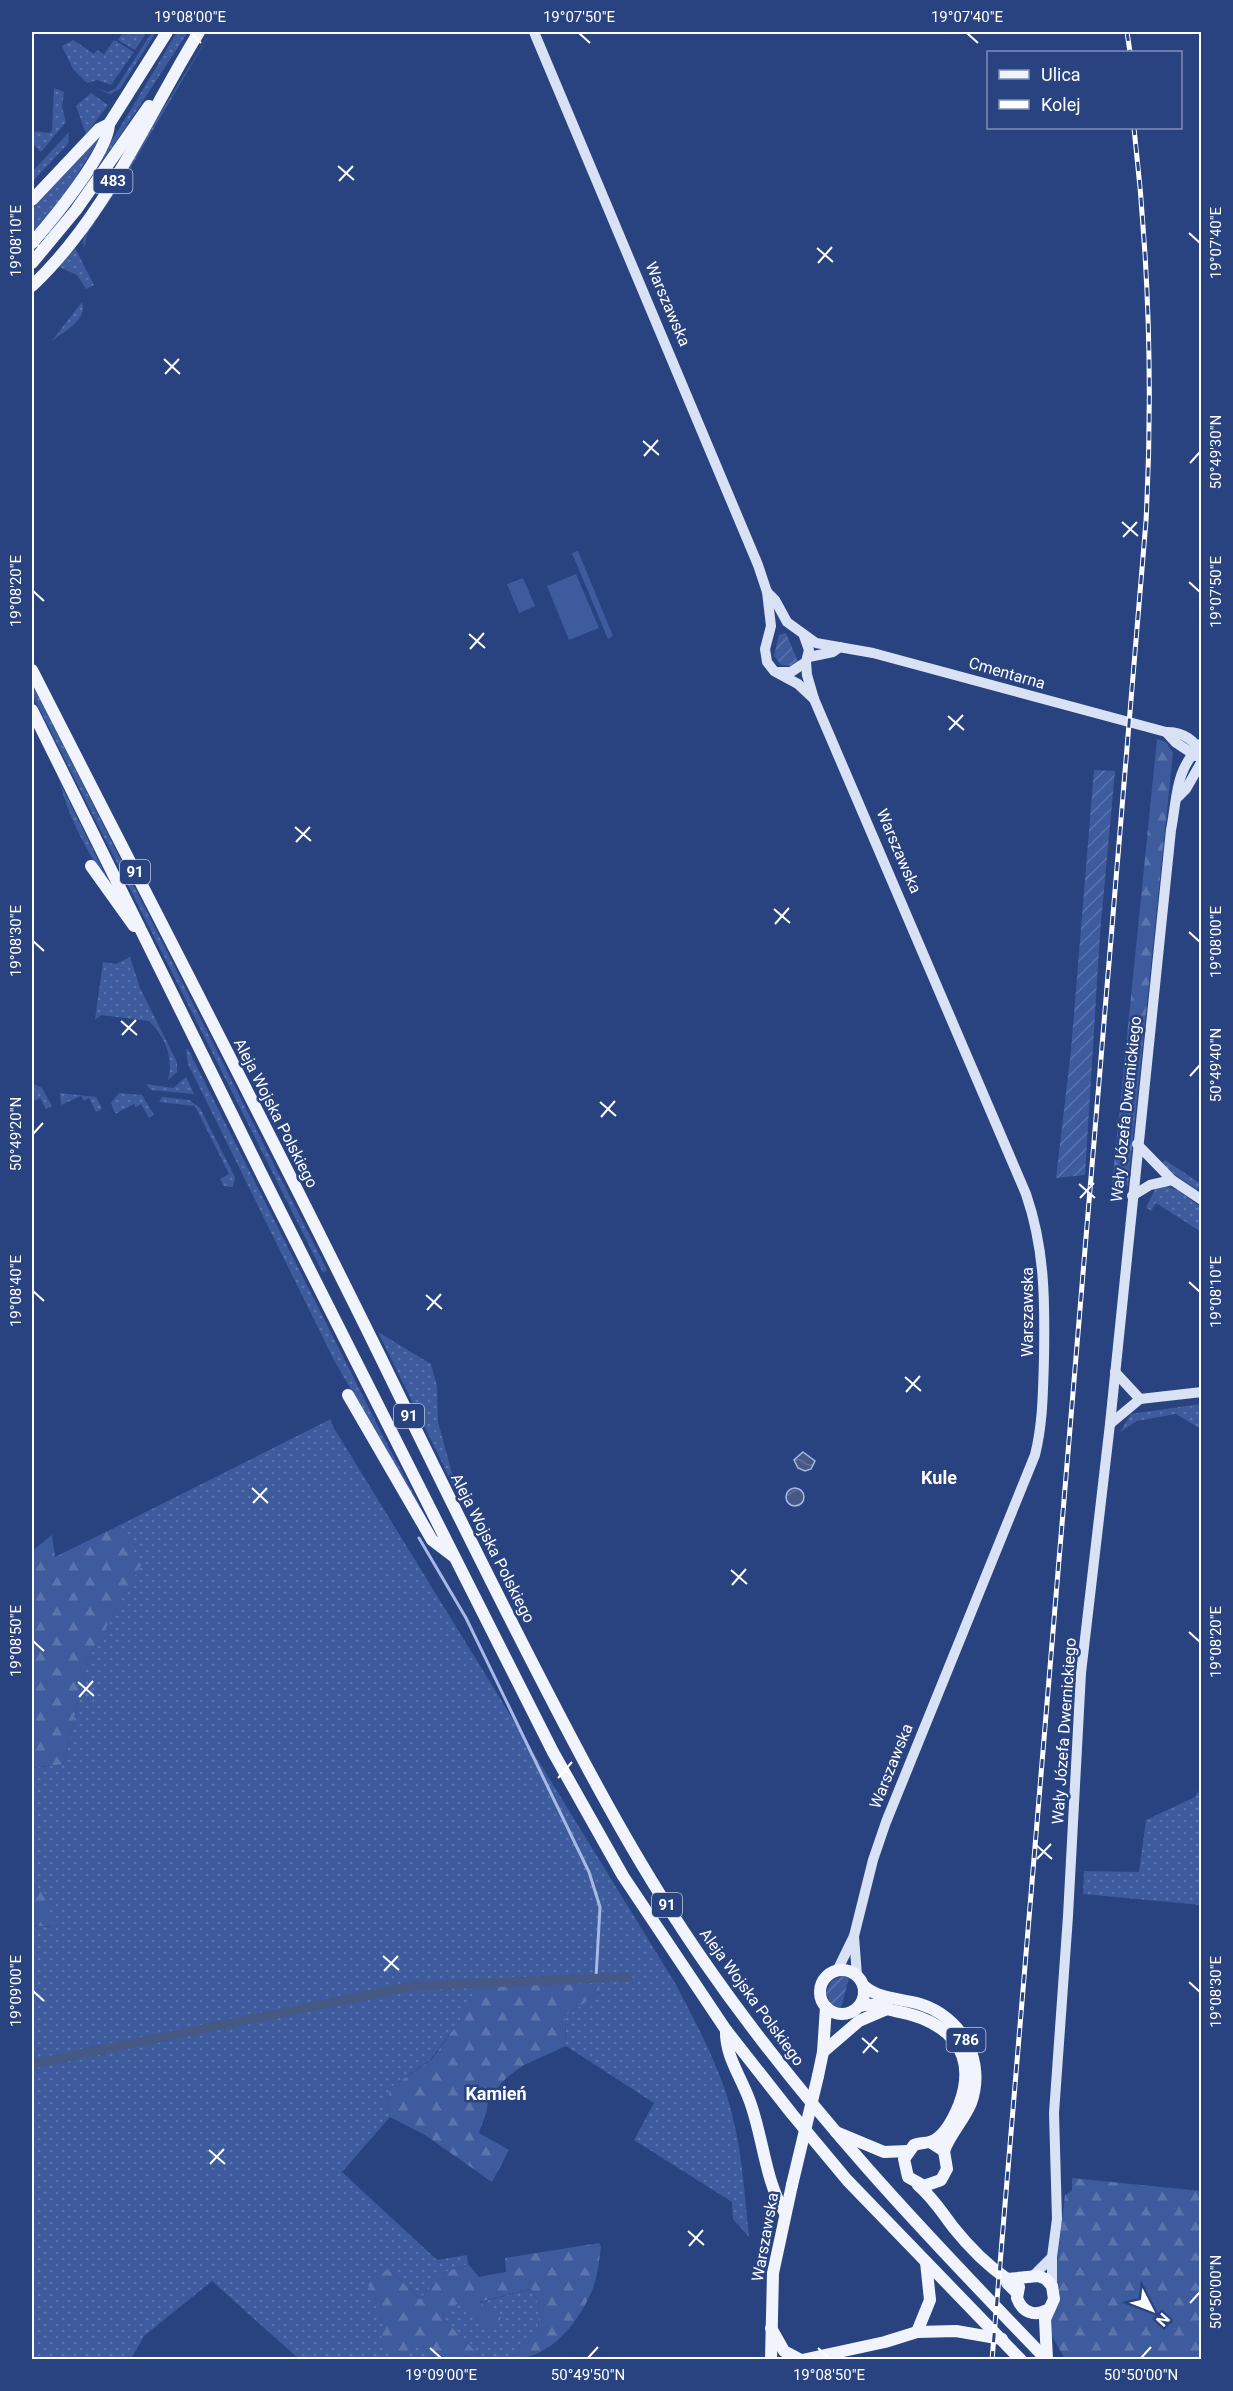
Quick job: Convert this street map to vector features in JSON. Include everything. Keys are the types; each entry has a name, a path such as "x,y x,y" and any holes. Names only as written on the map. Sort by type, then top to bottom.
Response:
{"main road":[{"name":"483","path":"32,201 99,129 109,124 167,32"},
{"name":"483","path":"32,286 67,248 100,204 199,32"},
{"name":"483","path":"32,263 76,210 174,73"},
{"path":"32,243 86,171 109,135 109,124"},
{"name":"Aleja Wojska Polskiego","path":"32,670 595,1784 639,1860 700,1957 761,2041 832,2130 919,2228 1047,2359"},
{"name":"91","path":"32,710 262,1175 586,1815 623,1876 726,2030"},
{"path":"91,866 150,948"},
{"path":"348,1395 432,1540 456,1559"},
{"path":"860,2006 865,1993 861,1981 844,1970 827,1976 821,1987 822,2000 831,2011 845,2014 860,2006 878,2004 887,2009 921,2016 934,2022 951,2037 963,2060 964,2085 956,2112 943,2133 930,2142 919,2143 908,2151 904,2159 905,2172 941,2207 952,2226 979,2256 1007,2279 1007,2283 1017,2294"},
{"name":"786","path":"861,1981 873,1993 916,2003 942,2014 967,2042 976,2069 974,2092 964,2118 944,2151"},
{"name":"Warszawska","path":"826,2007 827,2048"},
{"path":"827,2048 859,2021 887,2009"},
{"name":"Warszawska","path":"771,2360 773,2272 785,2213 818,2076 834,2031 845,2014"},
{"path":"726,2030 726,2047 753,2108 765,2151 773,2195 785,2213"},
{"path":"726,2030 848,2180 1021,2360"},
{"path":"832,2130 884,2152 908,2151"},
{"path":"930,2142 944,2151 947,2169 941,2180 941,2207"},
{"path":"918,2185 930,2185 941,2180"},
{"path":"917,2332 930,2300 927,2262"},
{"path":"1007,2279 1030,2277 1046,2279 1052,2286 1054,2299 1047,2310 1047,2359"},
{"path":"1030,2277 1020,2284 1017,2294 1019,2303 1029,2312 1038,2313 1047,2310"},
{"path":"770,2327 784,2351 802,2360 885,2342 917,2332 956,2331 1002,2340"}],"street":[{"name":"Warszawska","path":"534,32 731,496 767,592 770,633"},
{"name":"Warszawska","path":"767,592 775,600 787,622 800,632"},
{"path":"783,627 800,632 808,642 808,659 791,672 774,671 765,656 770,633 783,627"},
{"name":"Cmentarna","path":"800,632 816,643 873,653 1166,732 1177,732 1199,753"},
{"name":"Cmentarna","path":"808,659 833,652 840,647"},
{"name":"Warszawska","path":"808,659 807,675 814,699 1026,1194 1038,1233 1045,1281 1043,1412 1035,1455 886,1822 861,1900 854,1936 837,1971"},
{"name":"Warszawska","path":"774,671 798,684 814,699"},
{"name":"Wały Józefa Dwernickiego","path":"1052,2286 1052,2257 1057,2219 1054,2113 1068,1917 1081,1673 1110,1424 1171,830 1177,798 1176,785 1199,753"},
{"path":"1137,1144 1172,1180 1202,1200"},
{"path":"1132,1196 1150,1185 1172,1180"},
{"path":"1115,1372 1140,1399"},
{"path":"1110,1424 1140,1399 1202,1392"},
{"name":"Warszawska","path":"854,1936 861,1981"},
{"path":"1030,2277 1052,2257"}],"green space":[{"path":"123,32 147,32 135,50 118,40"},
{"path":"152,32 156,32 120,89 110,94 95,88 108,92 116,88"},
{"path":"177,32 188,32 94,174 32,255 32,251 53,226 91,172"},
{"path":"211,32 121,184 87,234 84,248 83,241 86,232"},
{"path":"73,40 94,54 97,50 104,54 114,40 134,52 111,85 97,80 87,83 73,69 62,46"},
{"path":"54,88 64,92 62,107 66,122 41,152 32,143 32,131 50,133 52,130"},
{"path":"91,93 108,105 86,134 76,106"},
{"path":"105,129 68,190 32,235 32,209"},
{"path":"69,132 68,144 32,182 32,172"},
{"path":"75,248 94,285 86,289 77,275 59,267"},
{"path":"82,302 82,315 68,330 51,342"},
{"path":"578,551 613,636 608,639 572,553"},
{"path":"576,574 599,628 569,640 547,586"},
{"path":"523,578 535,606 519,613 507,584"},
{"path":"786,633 798,662 792,666 781,665 774,656 779,635"},
{"path":"32,683 327,1270 323,1273 32,694"},
{"path":"1157,739 1166,742 1173,753 1128,1186 1112,1185"},
{"path":"1094,770 1115,771 1100,934 1085,1175 1056,1178 1071,1050"},
{"path":"60,783 115,894 83,841 64,798"},
{"path":"130,957 140,988 177,1062 177,1072 168,1080 170,1064 167,1048 160,1034 149,1021 101,1015 95,1020 103,962 116,964"},
{"path":"188,1049 382,1434 438,1540 334,1360 188,1064 186,1050"},
{"path":"186,1077 194,1094 151,1090 146,1084 173,1088"},
{"path":"32,1083 42,1088 52,1106 46,1109 40,1098 34,1101"},
{"path":"60,1093 96,1097 102,1109 96,1112 89,1098 84,1101 81,1096 61,1105"},
{"path":"119,1093 142,1095 154,1115 149,1118 141,1104 136,1107 134,1104 115,1114 111,1103"},
{"path":"162,1097 189,1100 200,1108 235,1177 233,1187 224,1186 220,1179 229,1174 195,1106 159,1102"},
{"path":"1165,1160 1201,1184 1201,1189 1196,1189 1161,1165"},
{"path":"1166,1186 1177,1190 1201,1207 1201,1232 1156,1203 1151,1211 1146,1207 1156,1188"},
{"path":"378,1332 431,1364 437,1386 438,1422 458,1495"},
{"path":"1201,1404 1199,1428 1176,1414 1137,1421 1120,1432 1131,1414"},
{"path":"331,1419 332,1425 675,1983 695,2021 708,2047 730,2105 741,2161 749,2237 733,2219 732,2202 634,2140 654,2103 566,2046 565,2016 600,1992 479,1985 460,2020 431,2059 390,2088 386,2105 390,2117 342,2172 437,2260 467,2255 468,2264 445,2272 420,2299 389,2269 384,2314 389,2324 437,2359 299,2359 212,2281 144,2336 131,2359 32,2359 32,1925 52,1927 44,1893 32,1884 32,1768 63,1764 88,1660 140,1566 120,1525"},
{"path":"120,1525 141,1565 88,1660 63,1764 32,1768 32,1551 52,1535 55,1557"},
{"path":"1201,1786 1201,1905 1083,1894 1084,1871 1139,1872 1146,1820 1195,1797"},
{"path":"32,1884 44,1893 53,1927 32,1925"},
{"path":"842,1976 849,1978 841,2008 831,2004 826,1993 831,1981"},
{"path":"478,1985 599,1985 600,1992 565,2016 566,2046 524,2065 507,2077 488,2099 487,2110 479,2133 509,2150 492,2182 425,2135 390,2117 386,2105 390,2088 432,2059 460,2020"},
{"path":"1072,2178 1201,2191 1201,2359 1065,2359 1049,2331 1065,2195 1072,2191"},
{"path":"599,2243 601,2246 597,2273 587,2301 562,2336 551,2346 538,2353 525,2358 511,2359 538,2333 539,2305 531,2289 479,2302 501,2318 493,2330 458,2303 442,2317 483,2359 469,2359 466,2356 453,2361 440,2359 416,2346 398,2357 381,2341 382,2327 388,2324 384,2315 379,2315 367,2281 389,2269 420,2299 445,2272 468,2264 479,2277 506,2272 505,2258"},
{"path":"531,2289 539,2305 538,2333 511,2359 483,2359 442,2317 458,2302 478,2303"}],"water":[{"path":"803,1452 815,1461 811,1469 805,1471 798,1468 794,1460"},
{"path":"795,1488 801,1491 804,1497 801,1503 795,1506 789,1503 786,1497 789,1491"}],"waterway":[{"path":"419,1538 466,1618 589,1872 600,1907 596,1978"},
{"path":"32,2064 413,1986 628,1977"}],"railway":[{"path":"1127,32 1130,51"},
{"path":"992,2360 1146,521 1149,422 1148,324 1143,226 1134,129"}],"district":[{"name":"Kule","path":"939,1477"},
{"name":"Kamień","path":"496,2093"}]}
